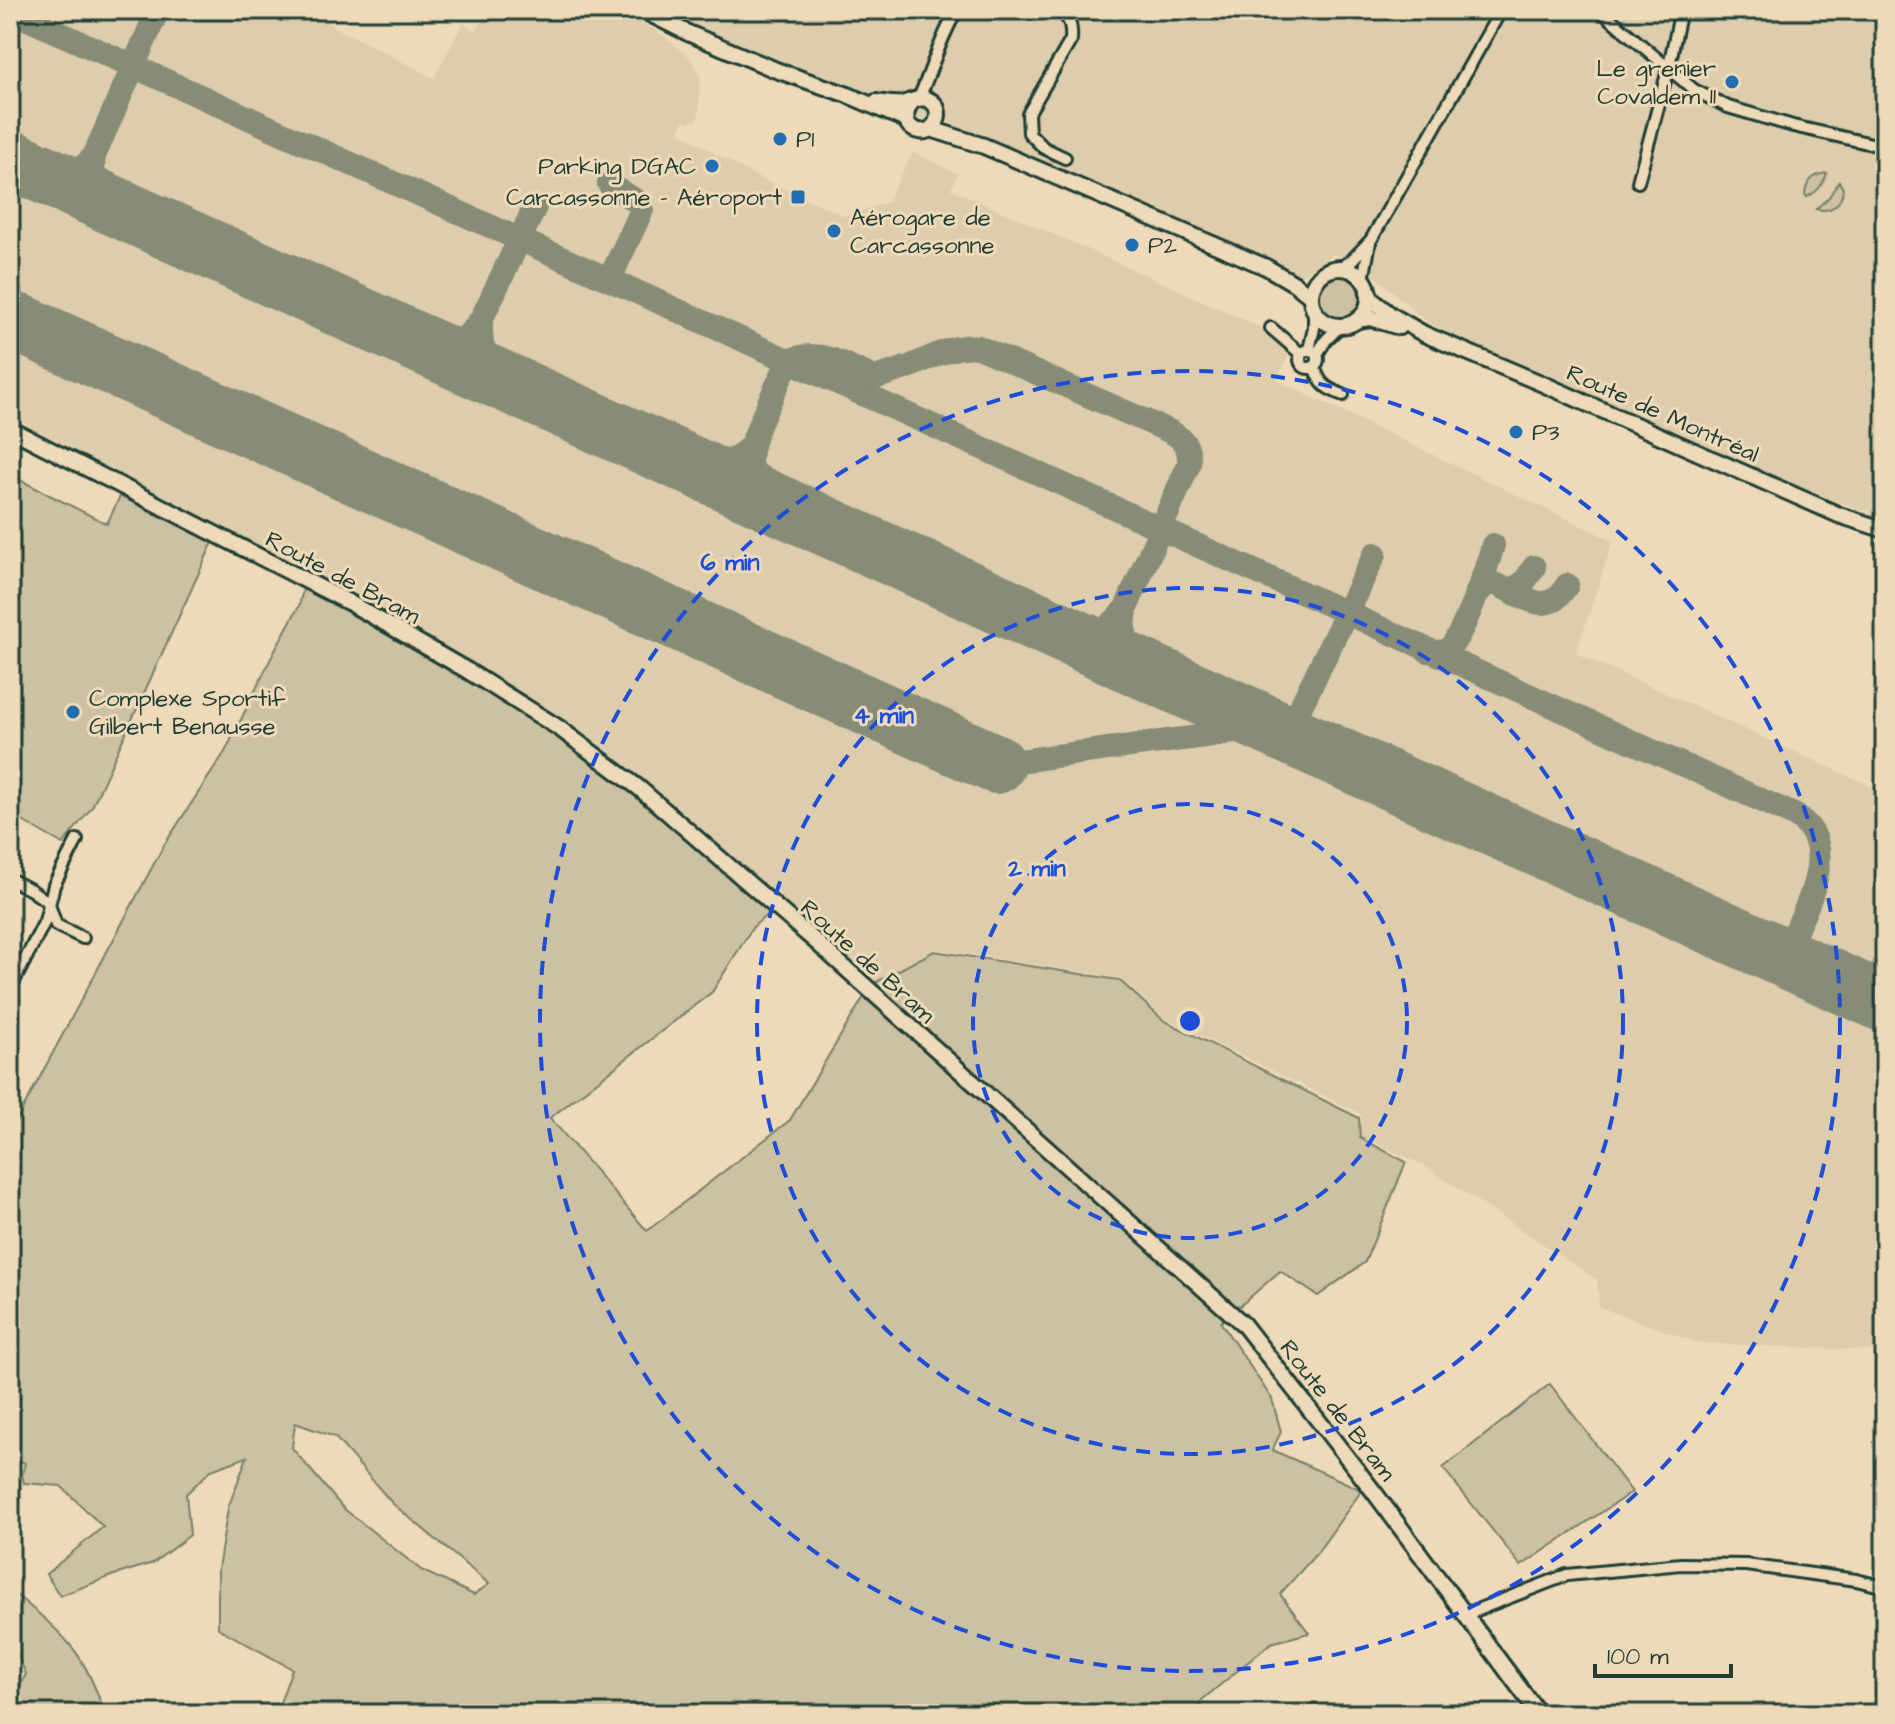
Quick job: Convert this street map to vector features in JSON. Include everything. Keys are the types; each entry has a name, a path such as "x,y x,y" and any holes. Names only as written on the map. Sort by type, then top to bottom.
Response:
{"main road":[{"path":"642,10 717,46 906,120 916,130 926,131 926,109"},
{"path":"848,95 926,109 984,146 1266,267 1295,284 1325,322 1340,326 1357,320 1367,308 1366,286 1357,274 1340,268 1333,269 1315,282 1312,303"},
{"path":"906,120 906,110 926,109"},
{"path":"1266,267 1304,276 1320,276"},
{"name":"Route de Montréal","path":"1366,286 1372,300 1424,334"},
{"name":"Route de Montréal","path":"1357,320 1370,318 1424,334 1839,515 1885,530"},
{"name":"Route de Bram","path":"10,429 350,603 559,728 639,788 1243,1324 1374,1492 1539,1714"}],"street":[{"path":"926,109 930,74 948,25 957,10"},
{"path":"1058,10 1064,13 1072,27 1071,40 1028,114 1029,133 1044,148 1065,158"},
{"path":"1340,268 1371,240 1501,10"},
{"path":"1600,10 1694,90 1728,107 1885,147"},
{"path":"1638,182 1681,10"},
{"path":"1366,286 1371,240"},
{"path":"1309,353 1314,328 1312,303"},
{"path":"1271,328 1309,353 1318,363 1308,369 1300,360 1309,353 1326,340 1340,326"},
{"path":"1314,367 1319,380 1327,388 1343,395"},
{"path":"10,989 45,921 54,885 77,840"},
{"path":"10,879 48,902 56,925 83,938"},
{"path":"1464,1615 1567,1575 1681,1564 1746,1565 1885,1587"}],"shaded area":[{"path":"10,10 302,10 434,78 463,23 476,31 488,10 623,10 690,57 700,77 699,115 696,121 684,120 679,132 751,174 845,216 887,202 913,152 958,174 951,189 1294,343 1277,380 1613,541 1576,653 1871,786 1885,787 1885,1351 1698,1343 1599,1307 1597,1280 1423,1165 1362,1137 1361,1114 1162,1017 1120,978 935,949 875,983 781,902 515,692 307,573 10,416"},
{"path":"649,10 1885,10 1885,517 1816,495 1534,375 1428,323 1376,277 1334,254 1285,286 1224,256 960,147 700,45"},
{"path":"1827,173 1820,187 1807,197 1809,182"},
{"path":"1839,181 1843,189 1838,203 1826,210 1816,209 1829,197"},
{"path":"1329,276 1350,278 1359,297 1353,313 1340,320 1325,316 1315,303"},
{"name":"Complexe Sportif Gilbert Benausse","path":"10,475 107,524 120,496 213,542 92,807 63,844 10,814"},
{"path":"307,573 515,692 781,902 753,927 712,992 550,1118 647,1231 790,1120 871,985 934,951 1119,980 1163,1020 1359,1118 1360,1138 1406,1162 1365,1262 1318,1296 1280,1271 1240,1306 1233,1305 1221,1323 1272,1399 1281,1432 1272,1450 1362,1490 1317,1553 1280,1594 1309,1633 1271,1643 1202,1700 1196,1714 276,1714 292,1669 218,1628 218,1569 228,1508 247,1457 211,1470 186,1494 190,1535 153,1563 60,1596 46,1574 103,1527 61,1486 24,1483 25,1463 10,1457 10,1133 164,845 225,752 299,606","holes":["295,1423 335,1437 392,1503 489,1584 474,1595 421,1570 343,1508 292,1448"]},
{"path":"1550,1384 1632,1492 1521,1566 1443,1468"},
{"path":"10,1590 50,1624 76,1653 91,1678 104,1714 10,1714 10,1707 26,1674 10,1638"}],"taxiway":[{"path":"111,204 94,183 94,156 158,10"},
{"path":"10,11 1794,815 1806,824 1818,847 1814,887 1793,940 1793,954 1801,966"},
{"path":"37,171 68,174 81,169 94,156"},
{"path":"609,184 641,204 642,210 613,272 617,283"},
{"path":"420,344 450,345 460,342 481,320 535,207"},
{"path":"10,290 21,324"},
{"path":"481,320 486,357 512,385"},
{"path":"774,503 755,480 750,457 761,421 789,361 800,357 822,357 874,378 952,349 978,347 1171,432 1186,445 1189,464 1126,608 1100,632 1065,634"},
{"path":"694,467 725,463 751,446"},
{"path":"1428,651 1444,651 1453,644 1474,601 1493,545"},
{"path":"996,764 1287,723 1299,710 1375,554"},
{"path":"1506,589 1523,582 1534,567"},
{"path":"1475,596 1492,584 1540,603 1554,600 1567,585"},
{"path":"1126,608 1127,643 1149,672"},
{"path":"1299,710 1297,728 1310,745"},
{"path":"1766,950 1781,946 1793,937"}],"runway":[{"path":"10,159 1885,1003"},
{"path":"21,324 996,764"}],"place":[{"name":"Le grenier Covaldem 11","path":"1732,82"},
{"name":"P1","path":"780,139"},
{"name":"Parking DGAC","path":"712,166"},
{"name":"Carcassonne - Aéroport","path":"798,197"},
{"name":"Aérogare de Carcassonne","path":"834,231"},
{"name":"P2","path":"1132,245"},
{"name":"P3","path":"1516,432"},
{"name":"Complexe Sportif Gilbert Benausse","path":"73,712"}]}
